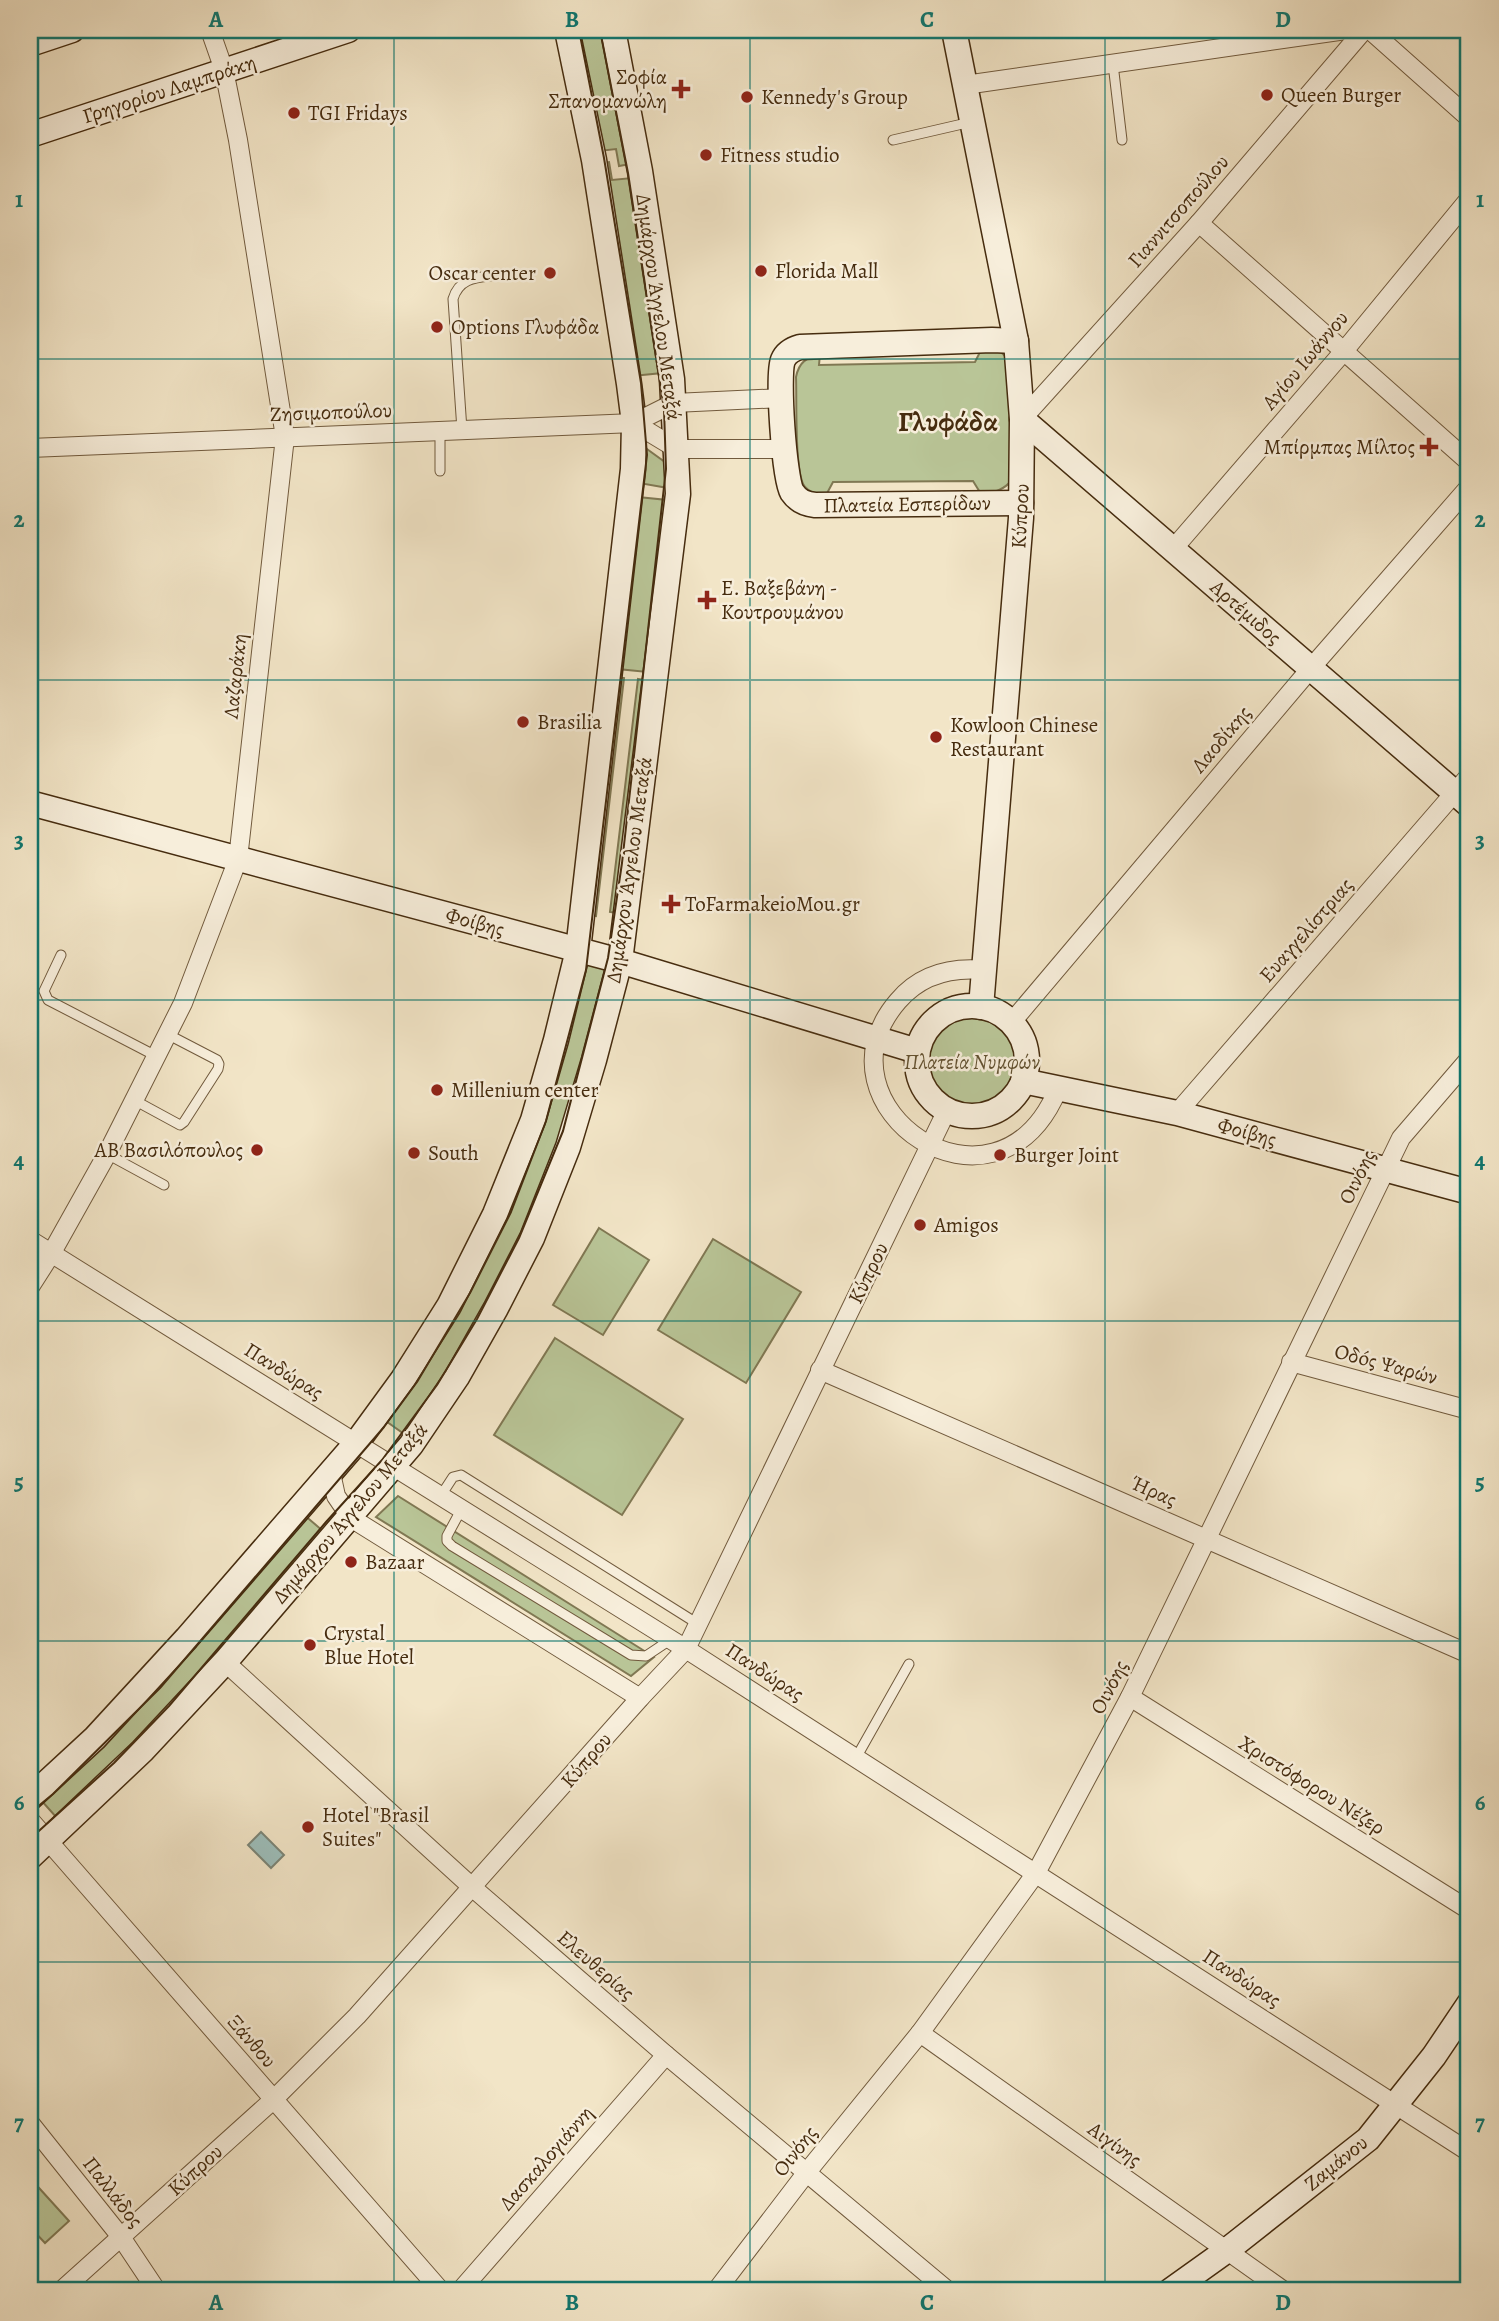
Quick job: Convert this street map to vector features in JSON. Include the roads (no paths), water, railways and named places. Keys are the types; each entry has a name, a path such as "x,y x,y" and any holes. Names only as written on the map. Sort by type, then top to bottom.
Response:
{"street":[{"path":"30,44 72,30"},
{"name":"Λαζαράκη","path":"30,1287 107,1154 183,1003 238,859 285,437 238,140 224,70 210,30"},
{"name":"Γρηγορίου Λαμπράκη","path":"30,135 348,30"},
{"name":"Δημάρχου Άγγελου Μεταξά","path":"30,1798 95,1738 187,1638 357,1442 403,1379 449,1306 495,1214 533,1121 578,950 633,469 634,423 594,159 567,30"},
{"name":"Δημάρχου Άγγελου Μεταξά","path":"30,1857 142,1751 225,1662 394,1468 457,1377 532,1238 568,1147 620,961 678,494 674,403 640,171 613,30"},
{"name":"Κύπρου","path":"954,30 1016,341 1023,419 1021,503 981,1007"},
{"path":"965,85 1346,30"},
{"name":"Γιαννιτσοπούλου","path":"1023,419 1199,223 1364,30"},
{"path":"1370,30 1469,118"},
{"name":"Αγίου Ιωάννου","path":"1173,549 1344,351 1469,199"},
{"path":"1199,223 1469,462"},
{"name":"Πλατεία Εσπερίδων","path":"1016,341 800,346 786,355 782,362 782,398 790,488 807,504 1021,503"},
{"name":"Ζησιμοπούλου","path":"30,448 634,423 674,403 782,398"},
{"name":"Αρτέμιδος","path":"1023,419 1311,668 1465,791"},
{"path":"634,423 677,449 785,449"},
{"name":"Λαοδίκης","path":"1011,1023 1311,668 1469,486"},
{"name":"Ευαγγελίστριας","path":"1177,1114 1465,791"},
{"name":"Φοίβης","path":"30,803 620,961 918,1051"},
{"path":"984,970 949,970 917,984 892,1008 878,1039 876,1071 884,1102 903,1129 930,1147 969,1155 989,1153 1024,1137 1039,1124 1058,1089"},
{"path":"964,1007 981,1007 992,1010 1011,1023 1026,1050 1027,1065 1023,1081 1010,1101 989,1114 965,1116 947,1111 933,1100 922,1086 917,1068 923,1035 934,1021 947,1012 964,1007"},
{"name":"Οινόης","path":"716,2291 807,2172 920,2033 1036,1872 1130,1697 1401,1138 1469,1059"},
{"name":"Φοίβης","path":"1023,1081 1177,1114 1469,1192"},
{"name":"Κύπρου","path":"61,2291 273,2100 357,2016 640,1698 698,1624 947,1111"},
{"name":"Πανδώρας","path":"30,1240 679,1645 1469,2152"},
{"name":"Οδóς Ψαρών","path":"1291,1362 1469,1410"},
{"name":"Ήρας","path":"820,1370 1469,1654"},
{"path":"331,1473 336,1496 351,1518 640,1698"},
{"name":"Ελευθερίας","path":"225,1662 473,1888 666,2055 948,2291"},
{"name":"Χριστόφορου Νέζερ","path":"1130,1697 1469,1910"},
{"name":"Ξάνθου","path":"30,1820 441,2291"},
{"name":"Ζαμάνου","path":"1170,2291 1226,2251 1368,2139 1434,2056 1469,2004"},
{"name":"Αιγίνης","path":"920,2033 1284,2291"},
{"name":"Δασκαλογιάννη","path":"460,2291 666,2055"},
{"name":"Παλλάδος","path":"30,2123 121,2237 157,2291"}],"lane":[{"path":"1113,64 1122,140"},
{"path":"893,140 973,121"},
{"path":"462,430 453,299 456,288 466,280 503,274"},
{"path":"440,431 440,471"},
{"path":"61,955 44,991 48,1000 156,1056"},
{"path":"133,1100 180,1125 218,1069 217,1060 167,1034"},
{"path":"107,1154 164,1185"},
{"path":"440,1497 453,1477 461,1475 698,1624"},
{"path":"461,1510 447,1536 447,1541 452,1546 631,1655 646,1656 679,1645"},
{"path":"856,1758 909,1664"}],"water":[{"path":"261,1832 284,1855 271,1868 248,1845"}],"tram line":[{"path":"30,1813 53,1794 160,1688 384,1427 417,1382 470,1293 511,1212 546,1121 586,970 647,455 641,383 604,158 579,30"},
{"path":"30,1839 114,1763 169,1706 382,1460 437,1385 477,1319 519,1238 563,1131 608,958 622,863 666,469 664,409 628,173 600,30"}],"place":[{"name":"Σοφία Σπανομανώλη","path":"681,89"},
{"name":"Queen Burger","path":"1267,95"},
{"name":"Kennedy's Group","path":"747,97"},
{"name":"TGI Fridays","path":"294,113"},
{"name":"Fitness studio","path":"706,155"},
{"name":"Florida Mall","path":"761,271"},
{"name":"Oscar center","path":"550,273"},
{"name":"Options Γλυφάδα","path":"437,327"},
{"name":"Μπίρμπας Μίλτος","path":"1429,447"},
{"name":"Ε. Βαξεβάνη - Κουτρουμάνου","path":"707,600"},
{"name":"Brasilia","path":"523,722"},
{"name":"Kowloon Chinese Restaurant","path":"936,737"},
{"name":"ToFarmakeioMou.gr","path":"671,904"},
{"name":"Millenium center","path":"437,1090"},
{"name":"ΑΒ Βασιλόπουλος","path":"257,1150"},
{"name":"South","path":"414,1153"},
{"name":"Burger Joint","path":"1000,1155"},
{"name":"Amigos","path":"920,1225"},
{"name":"Bazaar","path":"351,1562"},
{"name":"Crystal Blue Hotel","path":"310,1645"},
{"name":"Hotel \"Brasil Suites\"","path":"308,1827"}],"district":[{"name":"Γλυφάδα","path":"948,422"}],"park label":[{"name":"Πλατεία Νυμφών","path":"972,1062"}]}
